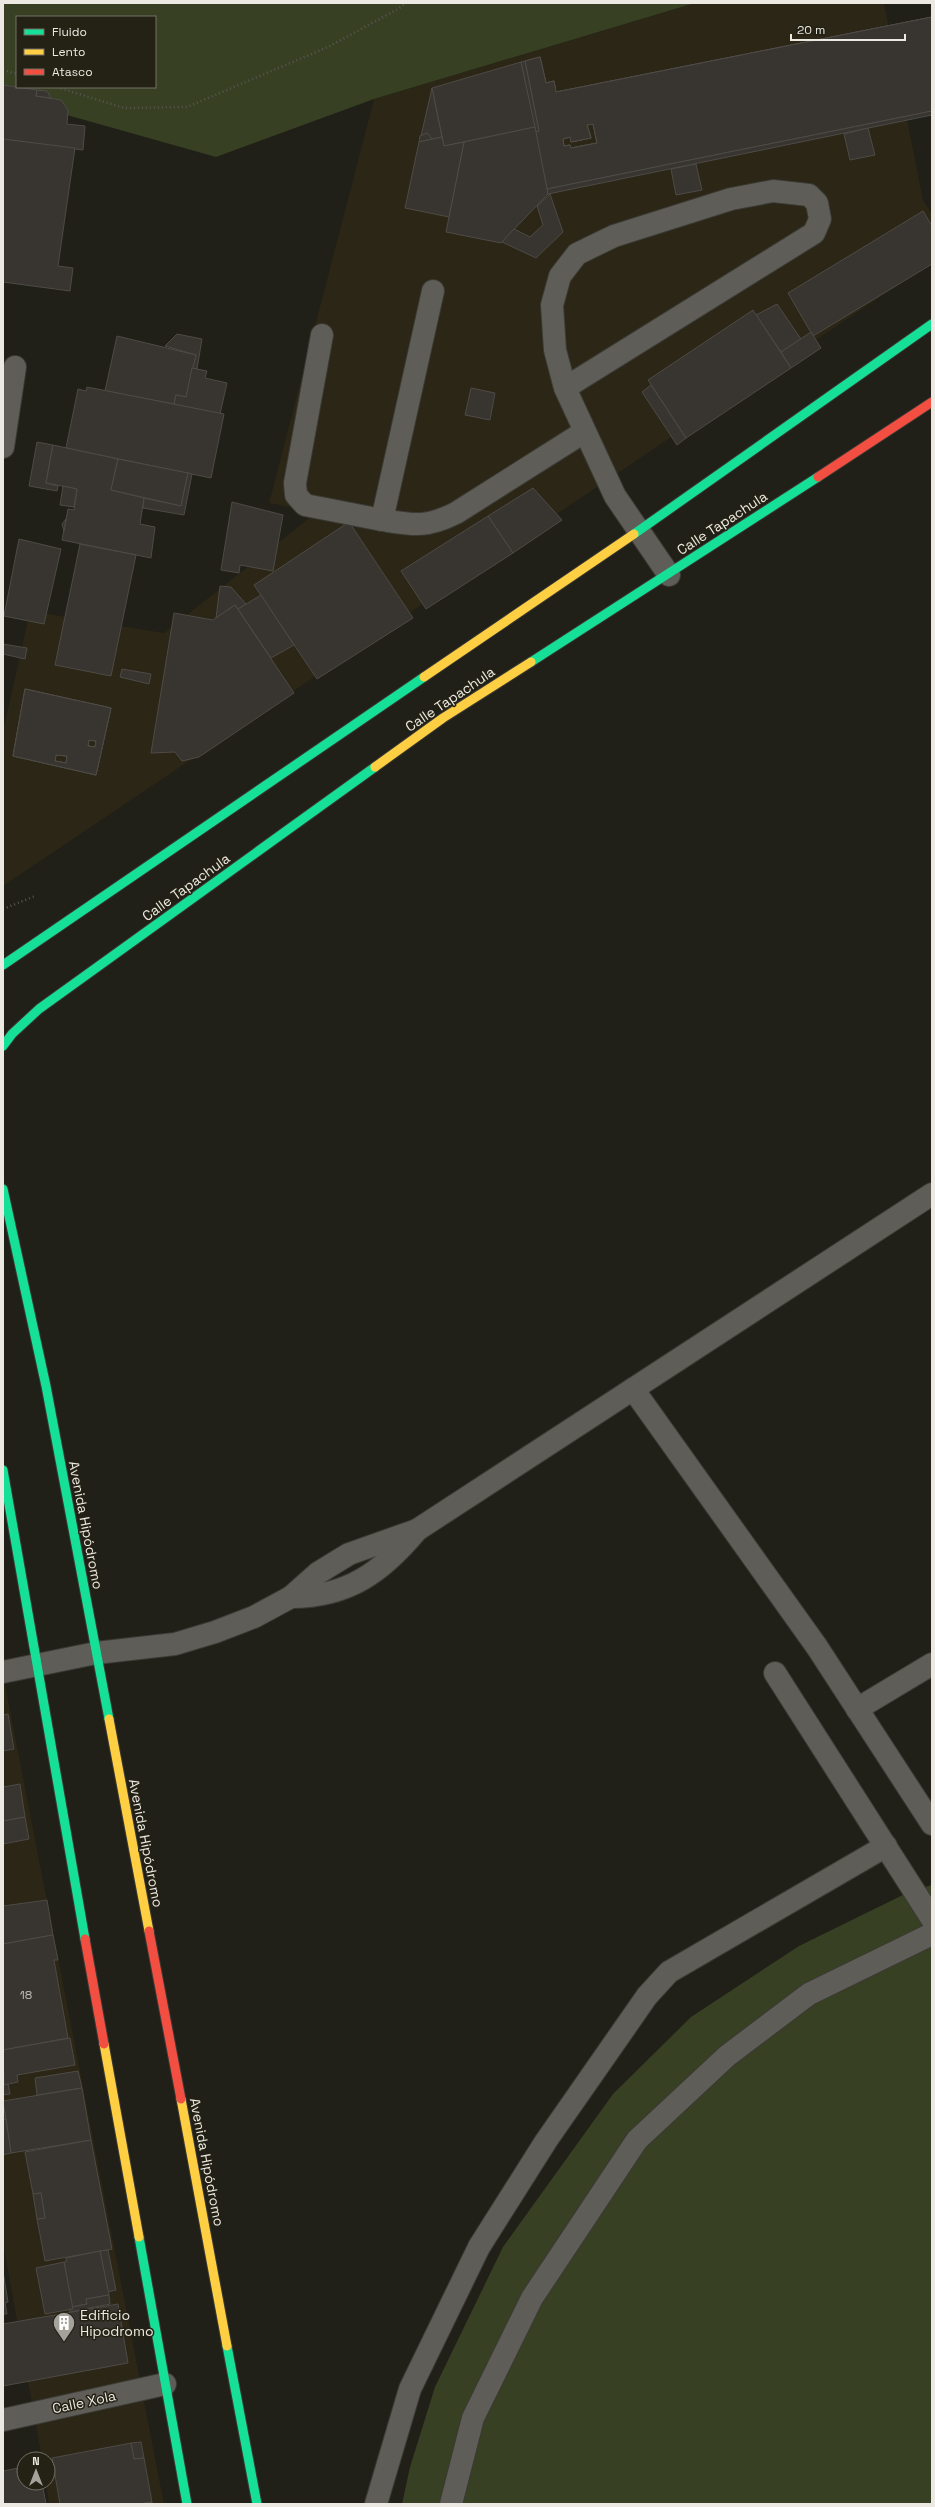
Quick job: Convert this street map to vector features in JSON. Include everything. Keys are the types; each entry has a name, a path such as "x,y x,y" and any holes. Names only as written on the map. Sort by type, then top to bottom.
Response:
{"main road":[{"path":"3,965 638,530 932,324"},
{"name":"Calle Tapachula","path":"3,1046 12,1034 40,1009 443,718 669,575 932,402"},
{"name":"Avenida Hipódromo","path":"3,1189 46,1386 257,2504"},
{"path":"3,1470 36,1665 187,2504"}],"street":[{"path":"565,388 814,233 820,219 817,202 809,195 773,191 731,199 614,236 577,254 560,276 552,305 555,350 565,388 584,432 615,496 669,575"},
{"path":"382,520 433,291"},
{"path":"322,335 295,483 296,495 305,505 382,520 412,524 436,523 456,513 584,432"},
{"path":"3,448 15,366"},
{"path":"3,1672 96,1653 175,1644 215,1632 254,1617 291,1596 318,1573 350,1554 417,1530 932,1194"},
{"path":"633,1389 817,1647 932,1824"},
{"path":"291,1596 313,1596 334,1592 354,1584 396,1556 417,1530"},
{"path":"857,1709 932,1664"},
{"path":"776,1673 932,1919"},
{"path":"376,2504 410,2389 479,2248 546,2142 647,1996 669,1972 886,1846"},
{"path":"451,2504 474,2418 532,2298 637,2140 727,2056 809,1994 932,1934"},
{"name":"Calle Xola","path":"3,2420 165,2384"}],"path":[{"path":"60,88 124,108 187,107 328,47 398,10 406,3"},
{"path":"3,70 16,74"},
{"path":"3,909 35,896"}],"shaded area":[{"path":"695,3 884,3 923,200 932,214 932,262 3,886 3,731 30,611 164,633 317,512 269,503 374,99"},
{"path":"3,1674 164,2504 49,2504 47,2491 56,2491 56,2451 41,2451 3,2243"}],"green space":[{"path":"3,3 695,3 374,99 216,157 3,97"},
{"path":"932,1885 932,2504 402,2504 410,2467 435,2387 503,2247 613,2094 691,2017 799,1946 913,1890"}],"building":[{"path":"932,17 932,111 547,189 535,132 539,131 525,61 540,57 546,83 554,81 556,92","holes":["593,124 597,143 571,148 570,145 564,146 563,139 570,137 571,142 591,138 587,125"]},
{"path":"932,17 932,111 547,189 535,132 539,131 525,61 540,57 546,83 554,81 556,92","holes":["593,124 597,143 571,148 570,145 564,146 563,139 570,137 571,142 591,138 587,125"]},
{"path":"932,17 932,111 547,189 535,132 539,131 525,61 540,57 546,83 554,81 556,92","holes":["593,124 597,143 571,148 570,145 564,146 563,139 570,137 571,142 591,138 587,125"]},
{"path":"525,61 539,131 535,132 521,62"},
{"path":"521,62 535,127 444,146 432,88"},
{"path":"3,85 37,90 36,96 61,100 68,110 67,124 85,126 83,150 3,139"},
{"path":"432,88 442,137 432,139 427,133 421,136"},
{"path":"37,90 47,91 51,98 36,96"},
{"path":"932,111 932,115 548,194 547,189"},
{"path":"535,127 548,194 501,243 446,232 464,142"},
{"path":"868,128 875,155 850,160 844,134"},
{"path":"427,133 432,139 419,142 420,136"},
{"path":"442,137 444,146 464,142 449,217 405,208 419,142"},
{"path":"3,139 75,148 58,266 73,268 70,291 3,282"},
{"path":"696,164 702,190 676,195 671,169"},
{"path":"550,194 563,232 536,258 502,242 514,229 530,237 543,225 537,206"},
{"path":"923,211 932,226 932,264 813,336 788,293"},
{"path":"777,304 801,339 781,352 756,315"},
{"path":"753,310 791,368 686,438 648,380"},
{"path":"811,332 821,348 791,368 781,352"},
{"path":"177,334 202,339 197,369 192,368 196,355 165,346"},
{"path":"117,336 196,355 186,397 176,395 174,404 105,391"},
{"path":"192,368 207,371 205,378 227,383 220,414 174,404 176,395 186,397"},
{"path":"651,385 686,438 677,445 642,392"},
{"path":"87,387 224,414 211,478 66,448 78,389 86,391"},
{"path":"471,388 495,393 490,420 465,415"},
{"path":"37,442 53,445 46,483 58,486 57,491 29,486"},
{"path":"53,445 118,459 111,490 144,498 140,524 155,527 151,558 62,540 68,509 74,510 77,489 46,483"},
{"path":"118,459 188,473 181,506 111,490"},
{"path":"188,473 192,474 184,515 143,508 144,498 181,506"},
{"path":"63,486 77,489 74,507 60,505"},
{"path":"533,488 562,520 513,553 488,516"},
{"path":"232,502 283,515 273,571 240,565 239,573 221,570"},
{"path":"488,516 513,553 426,609 401,571"},
{"path":"66,519 64,531 62,524"},
{"path":"349,522 413,618 317,679 254,585"},
{"path":"19,539 61,549 44,624 4,616"},
{"path":"80,544 136,555 111,676 55,665"},
{"path":"220,586 231,587 246,604 238,609 235,605 216,618"},
{"path":"261,595 294,645 271,658 238,609"},
{"path":"235,605 294,693 199,757 182,761 175,752 151,753 174,613 213,620"},
{"path":"3,644 27,648 25,659 3,654"},
{"path":"122,669 151,674 149,684 120,677"},
{"path":"25,689 111,708 96,775 13,756","holes":["89,740 96,741 95,747 88,746","56,755 67,756 66,763 55,761"]},
{"path":"25,689 111,708 96,775 13,756","holes":["89,740 96,741 95,747 88,746","56,755 67,756 66,763 55,761"]},
{"path":"25,689 111,708 96,775 13,756","holes":["89,740 96,741 95,747 88,746","56,755 67,756 66,763 55,761"]},
{"path":"8,1714 14,1749 3,1751 3,1715"},
{"path":"20,1784 25,1817 3,1821 3,1787"},
{"path":"25,1817 29,1839 3,1844 3,1821"},
{"path":"47,1900 53,1935 3,1944 3,1906"},
{"path":"53,1935 58,1960 54,1960 68,2038 3,2050 3,1944"},
{"path":"70,2038 75,2065 17,2075 18,2082 4,2085 3,2050"},
{"path":"78,2071 82,2088 37,2095 35,2078"},
{"path":"3,2081 4,2085 8,2084 10,2094 3,2095"},
{"path":"82,2088 91,2140 11,2153 3,2101"},
{"path":"3,2104 6,2119 3,2120"},
{"path":"6,2119 11,2153 3,2155 3,2120"},
{"path":"91,2140 112,2249 45,2261 37,2219 45,2218 41,2193 33,2194 25,2152"},
{"path":"41,2193 45,2218 37,2219 33,2194"},
{"path":"108,2250 116,2290 108,2292 100,2251"},
{"path":"100,2251 109,2295 86,2299 87,2304 72,2307 64,2262 66,2262 66,2258"},
{"path":"64,2262 73,2309 45,2314 36,2268"},
{"path":"3,2271 8,2302 5,2303 7,2314 3,2314"},
{"path":"109,2295 110,2304 70,2312 69,2310 73,2309 72,2307 87,2304 86,2299"},
{"name":"Edificio Hipodromo","path":"118,2304 128,2363 3,2386 3,2324"},
{"path":"141,2442 144,2458 134,2459 131,2443"},
{"path":"131,2443 134,2459 144,2458 152,2502 139,2504 60,2504 56,2481 56,2457"},
{"path":"16,2469 16,2491 44,2491 46,2504 3,2504 3,2471"},
{"path":"152,2502 152,2504 139,2504"}],"traffic: fast":[{"path":"634,534 932,324"},
{"path":"531,662 818,477"},
{"path":"3,965 424,677"},
{"path":"3,1046 12,1034 39,1009 375,767"},
{"path":"3,1189 46,1386 109,1719"},
{"path":"3,1470 85,1939"},
{"path":"139,2237 187,2504"},
{"path":"227,2346 257,2504"}],"traffic: slow":[{"path":"424,677 634,534"},
{"path":"375,767 443,718 531,662"},
{"path":"109,1719 149,1931"},
{"path":"104,2044 139,2237"},
{"path":"181,2099 227,2346"}],"traffic: jam":[{"path":"818,477 932,402"},
{"path":"149,1931 181,2099"},
{"path":"85,1939 104,2044"}],"place":[{"name":"Edificio Hipodromo","path":"64,2342"}]}
